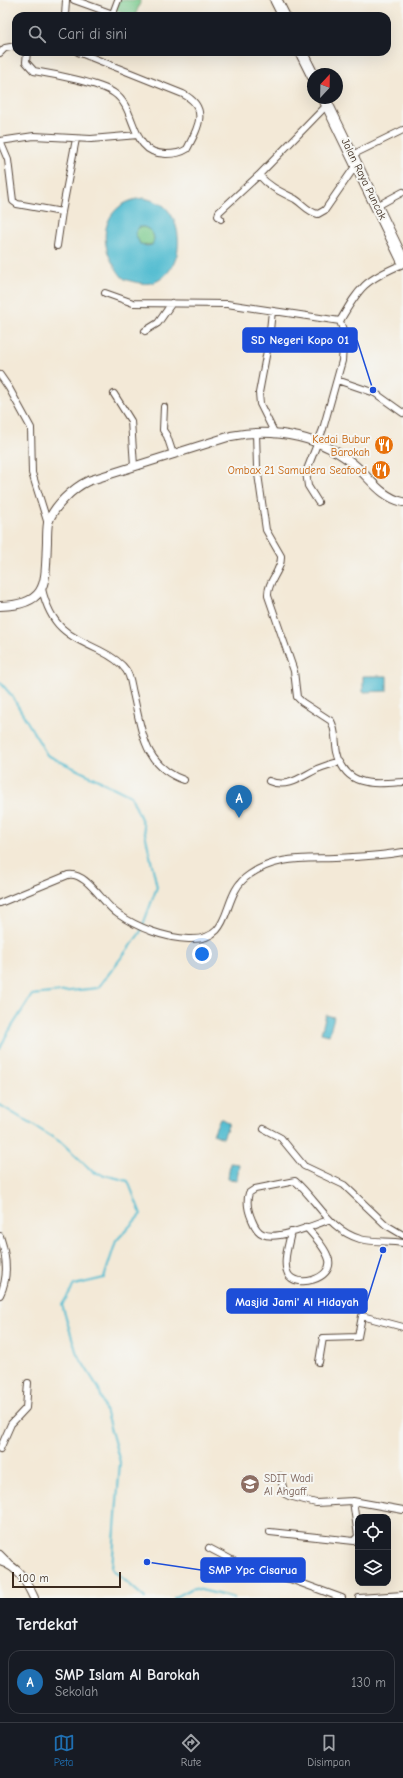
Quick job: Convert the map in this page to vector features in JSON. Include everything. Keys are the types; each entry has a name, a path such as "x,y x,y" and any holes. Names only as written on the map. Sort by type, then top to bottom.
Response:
{"highway":[{"path":"276,0 282,12"},
{"path":"303,56 309,68"},
{"name":"Jalan Raya Puncak","path":"326,104 403,262"}],"main road":[{"path":"0,606 26,602 42,589 46,570 48,524 54,512 83,484 134,466 231,436 256,433 275,434 299,437 317,442 345,458 386,495 403,502"},
{"path":"0,1561 10,1564 23,1577 34,1598"}],"street":[{"path":"65,12 66,0"},
{"path":"74,0 104,12"},
{"path":"113,12 118,0"},
{"path":"0,53 5,48 12,47"},
{"path":"27,56 26,62 34,71 61,76 113,92 123,103 143,144 152,153 168,154 185,151 198,125 198,105 184,94 88,56"},
{"path":"222,219 218,216 219,212 259,175 322,104"},
{"path":"259,175 274,189 296,200 318,214 325,210 354,160 403,130"},
{"path":"62,212 19,204 13,201 8,160 0,141 34,136 76,139 138,135"},
{"path":"57,246 76,139"},
{"path":"377,206 403,192"},
{"path":"318,502 308,486 306,476 317,442 323,429 342,360 344,333 340,321 359,289 372,279 403,262"},
{"path":"105,293 133,303 227,304 340,321"},
{"path":"145,331 158,323 172,303"},
{"path":"272,311 269,340 259,393 260,404 275,434"},
{"path":"0,375 9,388 31,428 32,473 48,524"},
{"path":"337,380 375,393 403,413"},
{"path":"114,394 131,421 134,466"},
{"path":"164,407 163,430 167,436 173,454"},
{"path":"256,433 257,467 266,530 281,556 278,570 268,589 268,596 284,636 294,671 297,697 300,701 331,721 341,761 350,774 362,782 371,784 403,782"},
{"path":"42,589 49,611 59,627 69,635 108,654 126,670 143,741 151,755 162,768 184,780"},
{"path":"269,782 279,784 288,783 302,778 317,769 341,761"},
{"path":"0,903 68,875 75,874 87,882 113,910 140,925 154,932 171,937 203,939 215,933 223,923 237,887 248,875 265,866 298,858 348,857 403,852"},
{"path":"264,1128 281,1138 304,1166 344,1185 386,1225 403,1235"},
{"path":"328,1220 291,1232 271,1236 264,1235 251,1220 248,1209 248,1197 250,1191 295,1182 328,1220 340,1230 372,1242 403,1243"},
{"path":"291,1232 286,1258 287,1273 291,1279 316,1279 328,1269 329,1260 322,1247 306,1227"},
{"path":"0,1236 6,1260 4,1284 0,1295"},
{"path":"319,1362 323,1338 358,1337 362,1316 403,1327"},
{"path":"0,1449 11,1424 26,1408 28,1383"},
{"path":"280,1476 285,1494 289,1496 316,1503 353,1501 403,1510"},
{"path":"270,1532 354,1541 358,1536 353,1501"},
{"path":"209,1548 251,1570 290,1579 342,1598"},
{"path":"0,1554 10,1564"},
{"path":"359,1598 403,1595"}],"green space":[{"path":"119,0 141,0 136,12 120,12 115,10"},
{"path":"139,227 146,228 152,232 154,241 152,245 140,244 135,233"}],"water":[{"path":"144,198 160,203 169,211 176,225 178,233 178,249 174,263 168,272 156,282 145,284 124,278 115,267 109,256 105,233 108,222 113,213 121,206 131,201","holes":["139,227 144,227 153,234 154,239 152,245 147,246 140,244 135,233"]},
{"path":"363,676 387,676 387,691 363,692"},
{"path":"326,1015 334,1017 329,1035 321,1033"},
{"path":"220,1118 229,1123 223,1138 213,1134"},
{"path":"230,1163 239,1164 237,1180 228,1179"}],"waterway":[{"path":"0,682 12,696 47,755 131,796 143,824 157,887 140,933 98,988 32,995 6,1036 0,1049"},
{"path":"0,1105 62,1143 93,1172 128,1181 141,1214 116,1241 104,1278 74,1285 62,1305 77,1354 99,1389 120,1462 112,1569 145,1598"},
{"path":"174,1598 193,1588 234,1598"}],"place":[{"name":"SD Negeri Kopo 01","path":"373,390"},
{"name":"Kedai Bubur Barokah","path":"384,445"},
{"name":"Ombax 21 Samudera Seafood","path":"381,470"},
{"name":"SMP Islam Al Barokah","path":"239,818"},
{"name":"Masjid Jami' Al Hidayah","path":"383,1250"},
{"name":"SDIT Wadi Al Ahgaff","path":"250,1484"},
{"name":"SMP Ypc Cisarua","path":"147,1562"}]}
